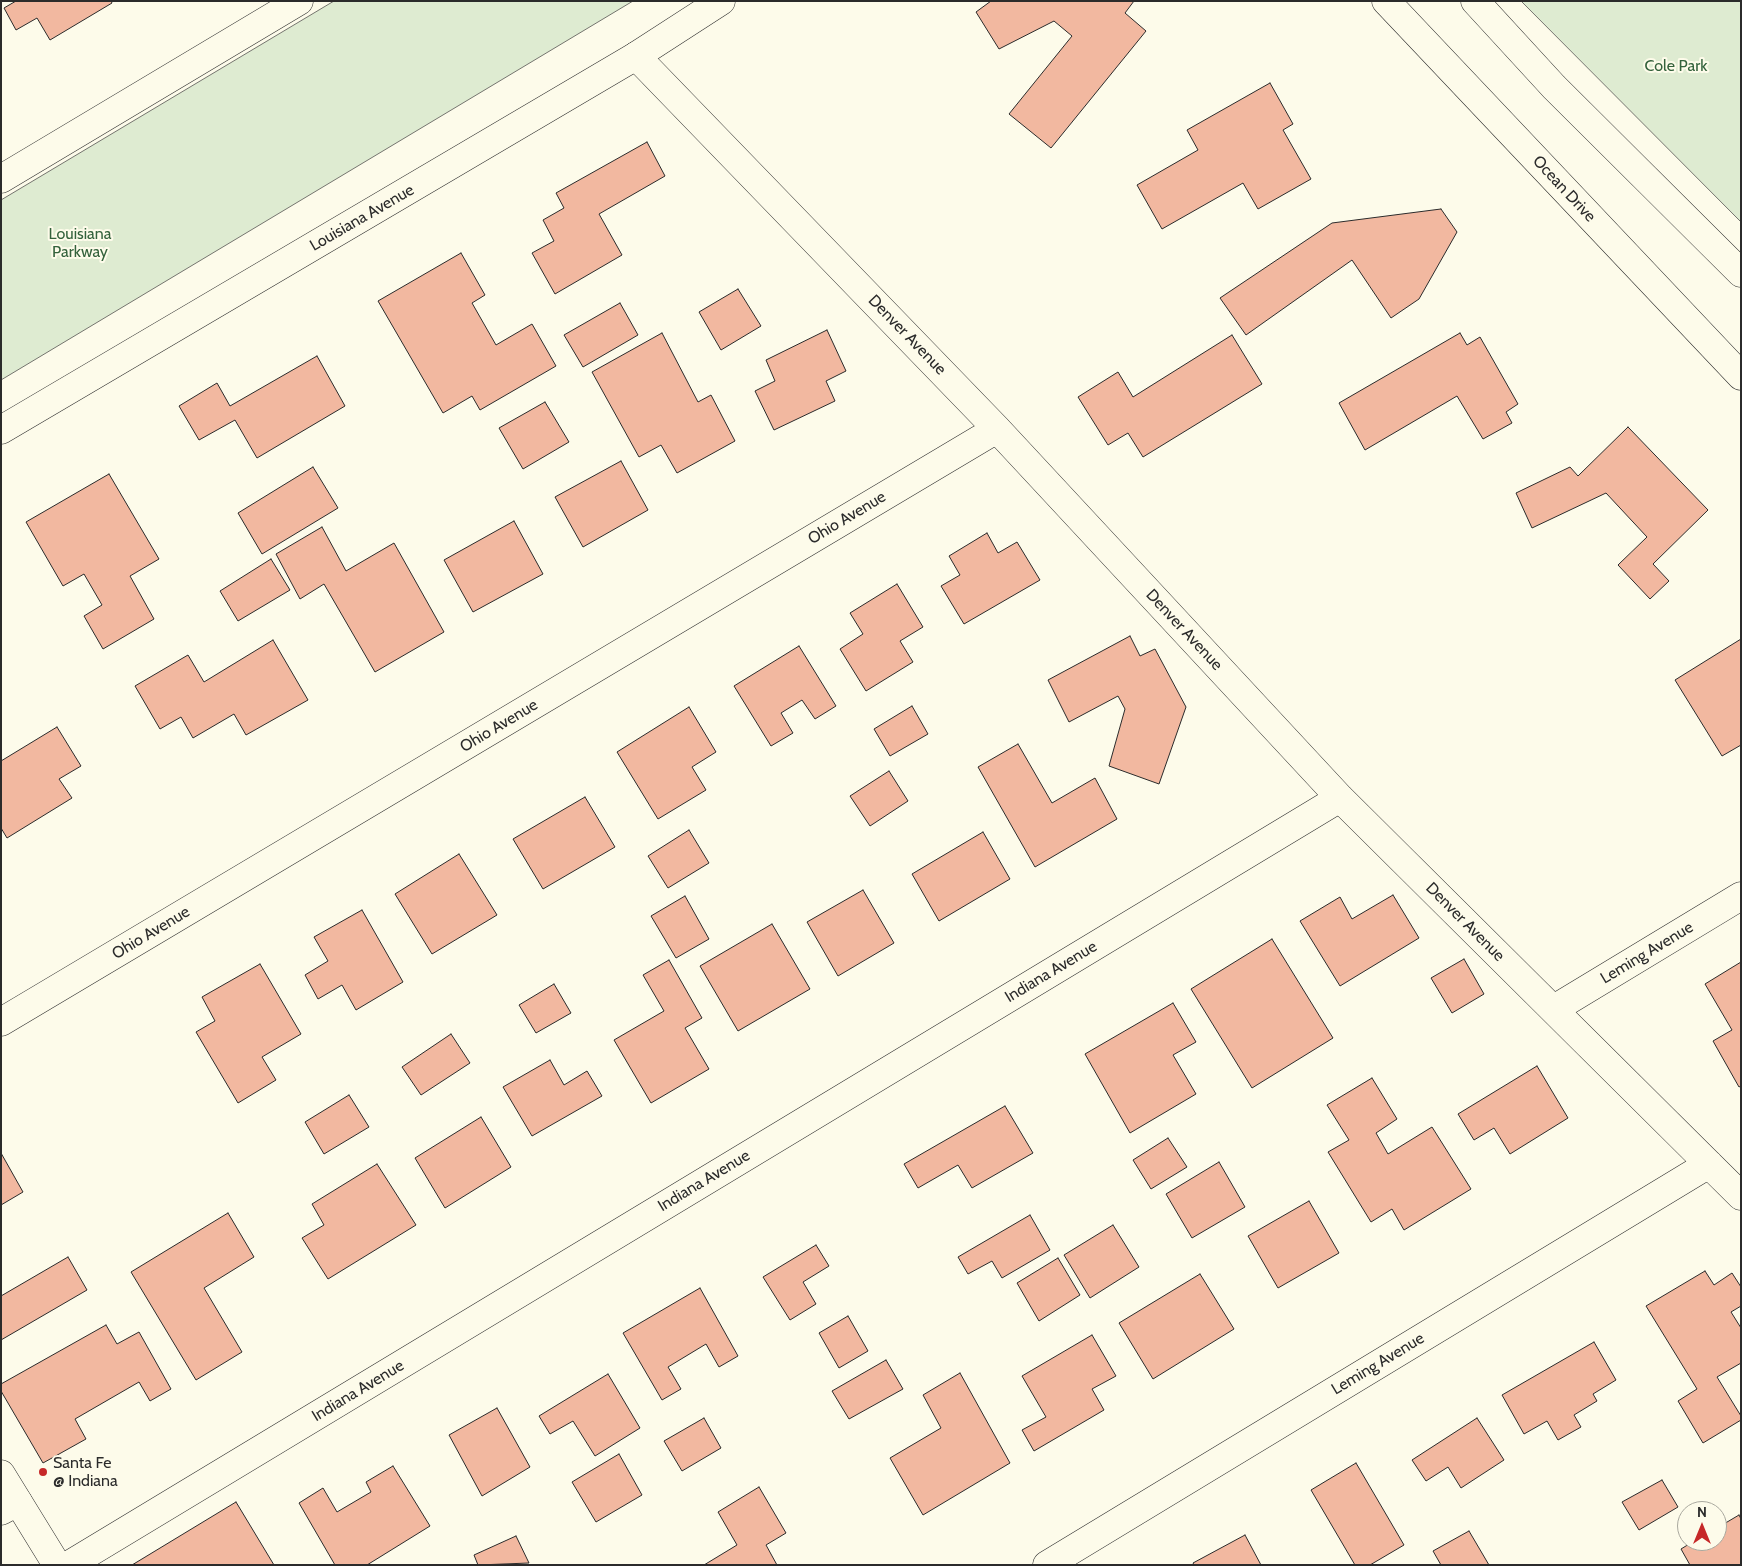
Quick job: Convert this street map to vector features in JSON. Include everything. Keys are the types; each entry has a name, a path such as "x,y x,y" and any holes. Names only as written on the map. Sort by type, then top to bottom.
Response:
{"street":[{"path":"1,179 299,1"},
{"name":"Louisiana Avenue","path":"1,430 636,56 721,1"},
{"name":"Ocean Drive","path":"1386,1 1741,376"},
{"path":"1475,1 1554,87 1741,273"},
{"name":"Denver Avenue","path":"636,56 997,429 1340,798 1741,1196"},
{"name":"Ohio Avenue","path":"1,1022 997,429"},
{"name":"Indiana Avenue","path":"69,1565 1340,798"},
{"name":"Leming Avenue","path":"1554,1009 1741,896"},
{"name":"Leming Avenue","path":"1048,1565 1709,1164"},
{"path":"1,1474 10,1507 57,1565"}],"green space":[{"name":"Louisiana Parkway","path":"334,1 633,1 1,380 1,200"},
{"name":"Cole Park","path":"1521,1 1741,1 1741,222"}],"building":[{"path":"16,1 111,1 112,3 50,40 37,18 16,30 4,8"},
{"path":"991,1 1134,1 1125,13 1146,31 1051,148 1009,114 1072,36 1054,21 999,49 976,12"},
{"path":"1270,83 1293,124 1283,130 1311,179 1258,209 1243,183 1162,229 1137,185 1198,150 1187,130"},
{"path":"647,142 665,176 599,214 622,255 555,294 532,253 554,241 543,220 564,208 556,193"},
{"path":"1441,209 1457,232 1419,299 1391,318 1352,260 1246,335 1220,298 1332,223"},
{"path":"461,253 485,295 472,303 496,345 532,324 556,366 480,410 472,396 443,413 378,301"},
{"path":"738,289 761,326 721,350 699,312"},
{"path":"620,303 638,335 583,367 564,335"},
{"path":"827,330 846,371 826,381 835,401 774,430 755,391 775,381 766,360"},
{"path":"662,333 698,402 711,395 735,441 677,473 661,445 639,457 592,372"},
{"path":"1460,333 1467,345 1480,337 1518,404 1506,412 1512,423 1483,439 1457,396 1365,450 1339,403"},
{"path":"1232,335 1262,384 1143,457 1128,433 1108,445 1078,397 1118,372 1133,397"},
{"path":"317,356 345,406 257,458 235,420 199,440 179,406 217,383 230,406"},
{"path":"545,402 569,442 523,469 499,428"},
{"path":"1628,427 1708,510 1653,564 1669,581 1650,599 1618,565 1647,537 1606,493 1532,528 1516,493 1570,467 1578,476"},
{"path":"621,461 648,510 583,547 555,497"},
{"path":"313,467 338,508 262,554 238,513"},
{"path":"109,474 159,559 130,576 154,619 103,649 84,616 102,605 84,574 63,586 26,522"},
{"path":"514,521 543,574 473,612 444,560"},
{"path":"322,527 346,571 394,543 444,632 375,672 324,584 300,599 276,554"},
{"path":"987,533 998,553 1017,542 1040,580 964,624 941,586 960,575 949,556"},
{"path":"271,559 290,590 238,621 220,591"},
{"path":"897,584 923,627 900,641 913,662 866,691 840,649 863,634 850,613"},
{"path":"1130,636 1140,656 1155,649 1186,707 1159,784 1109,766 1125,709 1118,696 1069,722 1048,680"},
{"path":"1741,639 1741,745 1722,756 1675,680"},
{"path":"273,640 308,700 246,735 234,714 193,738 181,717 160,729 135,686 188,655 204,682"},
{"path":"799,646 836,706 815,719 802,700 781,713 793,733 771,746 734,686"},
{"path":"912,706 928,734 890,756 874,729"},
{"path":"689,707 716,752 692,767 706,790 658,819 617,752"},
{"path":"57,727 81,766 59,779 72,798 7,838 1,828 1,761"},
{"path":"1018,744 1052,803 1095,778 1117,819 1035,867 978,767"},
{"path":"889,771 908,801 870,826 850,796"},
{"path":"585,797 615,847 543,889 513,839"},
{"path":"689,830 709,863 668,888 648,856"},
{"path":"983,832 1010,879 939,921 912,874"},
{"path":"459,854 497,915 432,954 395,894"},
{"path":"863,890 894,943 838,976 807,922"},
{"path":"1393,895 1419,938 1340,986 1300,921 1340,897 1352,919"},
{"path":"685,896 709,939 676,958 651,916"},
{"path":"362,910 403,982 356,1010 342,985 318,999 305,975 328,961 314,937"},
{"path":"772,924 810,989 738,1031 700,966"},
{"path":"1272,939 1333,1038 1252,1088 1191,989"},
{"path":"1464,959 1484,994 1452,1013 1431,978"},
{"path":"669,960 702,1018 685,1028 709,1069 651,1103 614,1040 664,1011 643,975"},
{"path":"1741,962 1741,1086 1739,1087 1713,1041 1732,1030 1705,984"},
{"path":"260,964 301,1034 262,1057 276,1080 238,1103 196,1032 215,1021 202,997"},
{"path":"554,984 571,1013 536,1033 519,1005"},
{"path":"1173,1003 1196,1042 1173,1055 1196,1094 1130,1133 1085,1054"},
{"path":"451,1034 470,1063 421,1095 402,1067"},
{"path":"550,1060 564,1085 587,1071 602,1096 532,1136 503,1087"},
{"path":"1537,1066 1568,1118 1510,1154 1494,1128 1474,1140 1458,1114"},
{"path":"1372,1078 1397,1119 1376,1133 1388,1154 1432,1127 1471,1189 1404,1230 1392,1209 1371,1222 1328,1152 1349,1140 1327,1105"},
{"path":"349,1095 369,1127 324,1154 305,1122"},
{"path":"1005,1106 1033,1153 972,1188 958,1165 918,1188 904,1164"},
{"path":"481,1117 511,1167 445,1208 415,1158"},
{"path":"1168,1138 1187,1167 1151,1189 1133,1160"},
{"path":"1,1153 23,1192 1,1205"},
{"path":"1219,1162 1245,1207 1192,1238 1166,1194"},
{"path":"377,1164 416,1225 328,1279 302,1238 324,1225 312,1204"},
{"path":"1309,1201 1339,1253 1278,1288 1248,1236"},
{"path":"228,1213 254,1257 204,1288 242,1352 196,1380 131,1272"},
{"path":"1030,1215 1050,1250 1002,1278 992,1261 968,1274 958,1257"},
{"path":"1113,1225 1139,1267 1090,1298 1064,1255"},
{"path":"816,1245 829,1266 803,1282 816,1304 790,1320 763,1277"},
{"path":"68,1257 87,1290 1,1340 1,1296"},
{"path":"1058,1258 1080,1295 1039,1321 1017,1283"},
{"path":"1705,1271 1714,1285 1732,1273 1741,1287 1741,1306 1731,1312 1741,1328 1741,1363 1717,1377 1741,1416 1741,1420 1703,1443 1678,1401 1697,1389 1646,1306"},
{"path":"1200,1274 1234,1329 1153,1379 1119,1323"},
{"path":"700,1288 738,1356 719,1367 706,1344 668,1367 681,1389 662,1400 623,1333"},
{"path":"848,1316 868,1351 839,1368 819,1333"},
{"path":"106,1325 117,1344 139,1332 171,1389 150,1401 139,1382 75,1419 86,1439 43,1463 1,1391 1,1384"},
{"path":"1092,1335 1116,1376 1092,1389 1104,1410 1034,1451 1022,1430 1046,1417 1022,1376"},
{"path":"1594,1342 1616,1380 1593,1394 1597,1401 1574,1415 1581,1427 1558,1440 1547,1421 1524,1434 1502,1395"},
{"path":"886,1360 903,1389 849,1419 832,1391"},
{"path":"960,1373 1010,1463 923,1515 890,1458 941,1428 923,1395"},
{"path":"608,1374 640,1428 595,1456 573,1421 550,1434 539,1416"},
{"path":"497,1408 530,1467 482,1496 449,1435"},
{"path":"704,1418 721,1448 682,1471 664,1441"},
{"path":"1477,1418 1504,1460 1461,1488 1448,1467 1426,1481 1412,1460"},
{"path":"619,1454 642,1495 596,1522 572,1482"},
{"path":"1356,1463 1404,1545 1370,1565 1355,1565 1311,1490"},
{"path":"393,1466 430,1526 367,1565 335,1565 299,1503 323,1488 337,1512 371,1492 366,1482"},
{"path":"1662,1480 1677,1508 1639,1530 1622,1502"},
{"path":"759,1487 786,1533 766,1545 777,1565 704,1565 737,1545 718,1512"},
{"path":"236,1502 274,1565 132,1565"},
{"path":"1739,1515 1741,1519 1741,1565 1690,1565 1682,1551 1727,1551 1727,1522"},
{"path":"1469,1531 1489,1565 1441,1565 1433,1551"},
{"path":"1245,1535 1261,1565 1194,1565 1193,1563"},
{"path":"516,1536 529,1563 478,1565 474,1555"}],"place":[{"name":"Santa Fe @ Indiana","path":"43,1472"}]}
